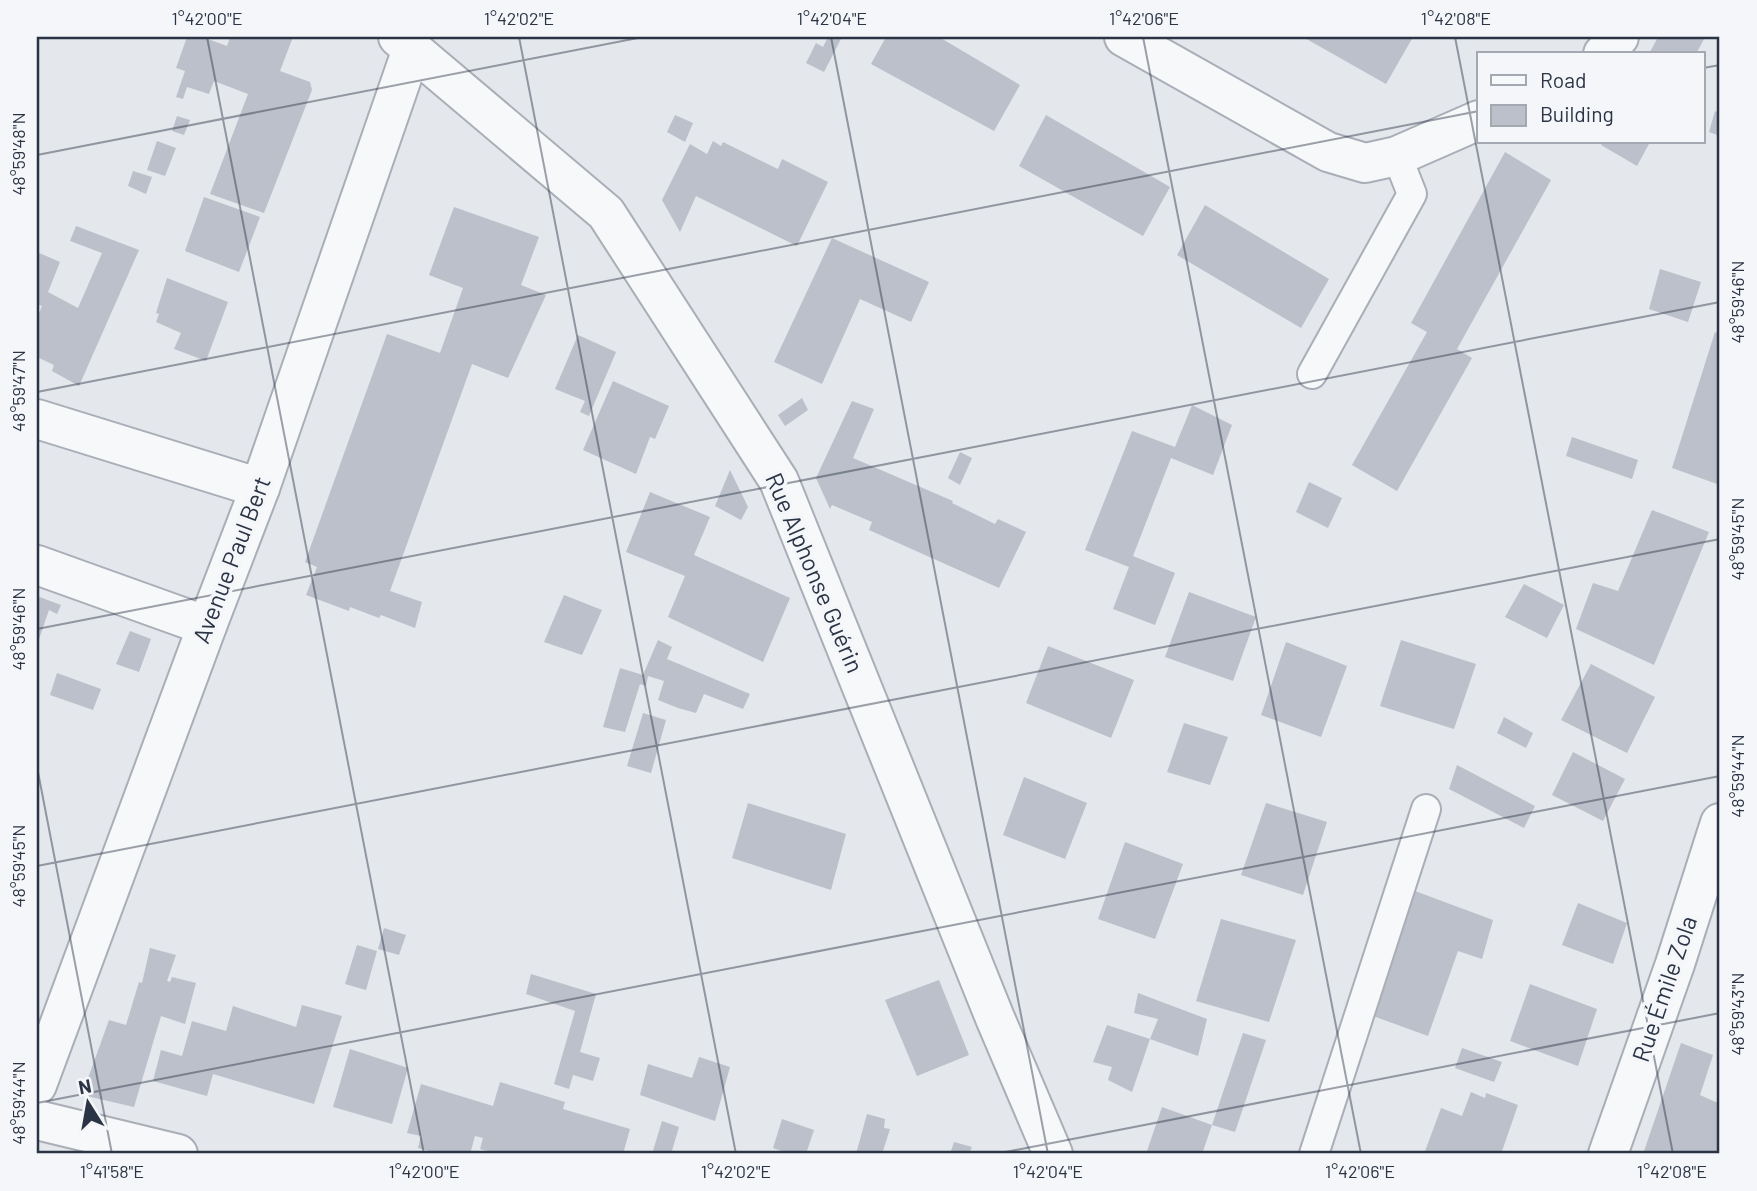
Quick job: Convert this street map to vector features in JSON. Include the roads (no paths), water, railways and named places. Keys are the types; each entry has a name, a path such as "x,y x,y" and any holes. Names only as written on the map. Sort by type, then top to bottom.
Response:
{"street":[{"path":"1124,37 1328,152 1365,163 1396,156 1477,121"},
{"path":"1605,52 1619,37"},
{"name":"Avenue Paul Bert","path":"37,1085 260,488 405,43"},
{"name":"Rue Alphonse Guérin","path":"405,43 606,214 779,481 995,1018 1054,1154"},
{"path":"37,419 260,488"},
{"path":"37,565 207,626"},
{"name":"Rue Émile Zola","path":"1608,1154 1675,964 1720,823"},
{"path":"37,1120 178,1154"}],"lane":[{"path":"1312,374 1412,194 1396,156"},
{"path":"1314,1154 1426,809"}]}
